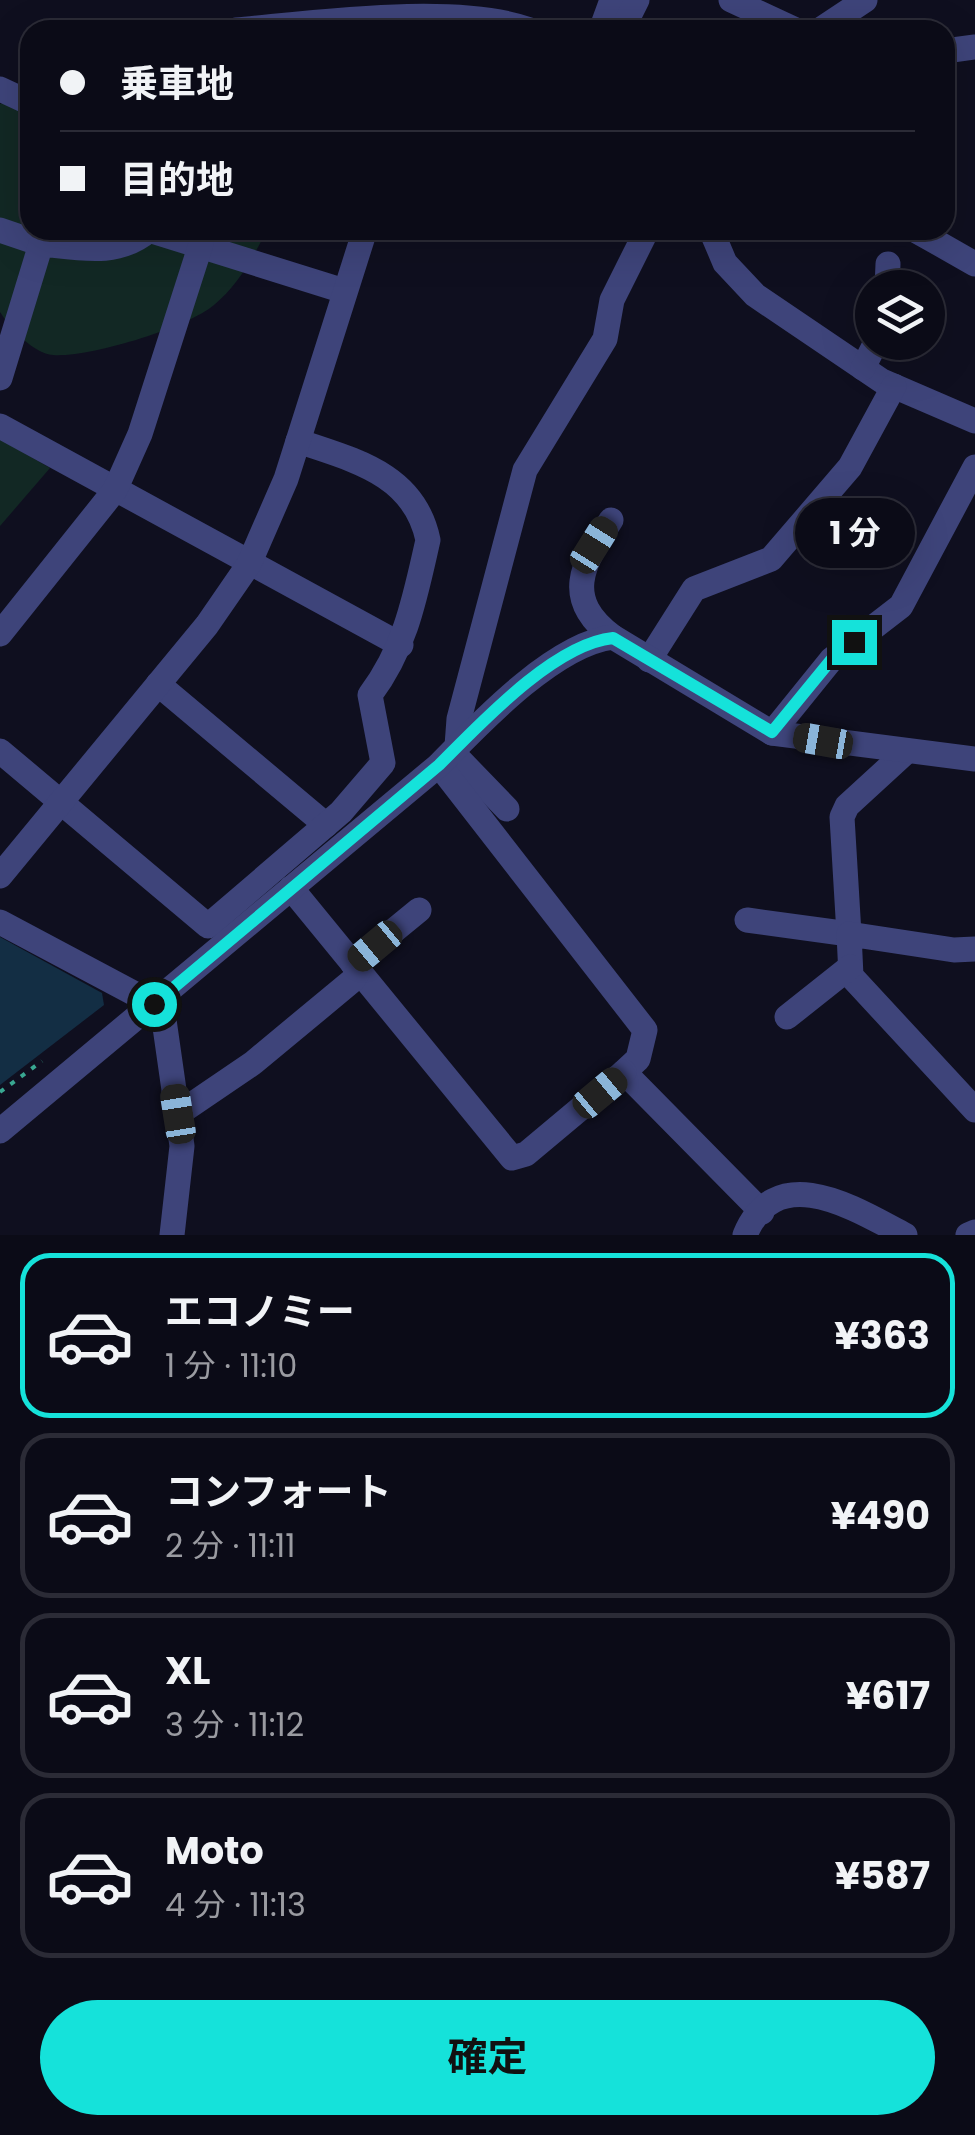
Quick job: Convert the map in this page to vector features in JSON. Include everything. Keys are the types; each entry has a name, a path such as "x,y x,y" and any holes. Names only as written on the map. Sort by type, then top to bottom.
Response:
{"street":[{"path":"495,20 514,0"},
{"path":"732,0 775,20"},
{"path":"835,20 865,0"},
{"path":"349,20 401,20"},
{"path":"30,240 110,249 138,240"},
{"path":"186,240 344,291"},
{"path":"0,876 158,684 249,564 298,441 362,240"},
{"path":"291,888 512,1158 526,1154 638,1059 645,1030 449,754 525,470 606,339 612,300 642,240"},
{"path":"715,240 725,263 755,295 894,386 975,421"},
{"path":"933,240 975,264"},
{"path":"0,378 42,244"},
{"path":"0,634 115,490 140,434 201,244"},
{"path":"863,368 867,360"},
{"path":"648,660 694,589 771,559 850,467 894,386"},
{"path":"0,426 402,644"},
{"path":"0,751 208,926 326,825 383,763 370,695 402,644 428,540 425,526 384,472 298,441"},
{"path":"772,732 831,660 901,606 975,467"},
{"path":"610,520 584,567 580,598 599,627 613,638 772,732 975,759"},
{"path":"0,1131 558,660 600,639 613,638"},
{"path":"158,684 326,825"},
{"path":"907,752 848,806 842,817 851,976 975,1110"},
{"path":"449,754 507,808"},
{"path":"178,1114 253,1063 352,980 356,967 419,910"},
{"path":"746,920 954,950 975,949"},
{"path":"0,922 154,1004 164,1020 182,1162 172,1235"},
{"path":"788,1018 850,967"},
{"path":"624,1072 762,1212"},
{"path":"745,1235 762,1212 778,1199 806,1192 847,1204 905,1235"}],"green space":[{"path":"20,97 20,240 262,240 238,280 201,314 112,347 53,355 23,339 0,312 0,104"},
{"path":"0,439 50,468 0,526"}],"water":[{"path":"0,937 102,993 104,1005 0,1085"}],"route":[{"path":"154,1004 558,660 600,639 613,638 710,700 772,732 831,660 854,642"}]}
